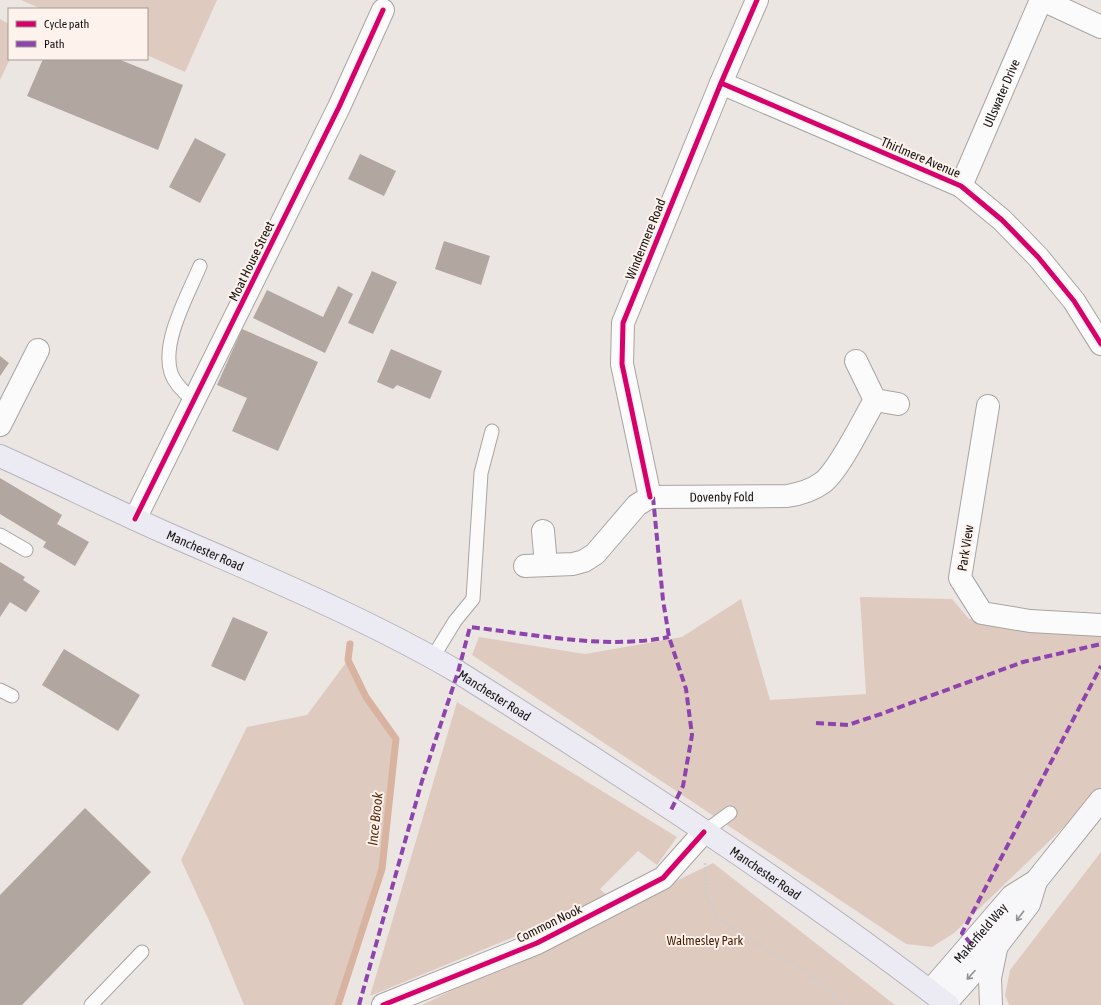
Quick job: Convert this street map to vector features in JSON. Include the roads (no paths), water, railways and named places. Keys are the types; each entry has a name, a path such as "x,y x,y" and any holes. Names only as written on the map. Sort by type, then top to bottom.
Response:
{"highway":[{"name":"Manchester Road","path":"0,456 135,519 325,603 433,657 555,734 704,832 880,954 942,1000"}],"street":[{"name":"Windermere Road","path":"650,497 622,364 623,322 721,83 757,0"},
{"path":"1042,0 1101,27"},
{"name":"Ullswater Drive","path":"961,186 1042,0"},
{"name":"Moat House Street","path":"135,519 339,107 383,10"},
{"name":"Thirlmere Avenue","path":"721,83 961,186 1002,220 1038,257 1074,301 1101,344"},
{"path":"0,426 38,350"},
{"path":"856,361 876,400 898,404"},
{"name":"Dovenby Fold","path":"650,497 787,496 800,494 812,489 832,473 876,400"},
{"name":"Park View","path":"988,406 960,578 982,613 1030,621 1101,625"},
{"path":"525,566 573,564 584,561 595,554 637,505 650,497"},
{"path":"543,531 546,565"},
{"name":"Makerfield Way","path":"942,1000 1012,896 1036,881 1101,800"},
{"name":"Common Nook","path":"383,1005 537,943 663,878 704,832"},
{"name":"Makerfield Way","path":"942,1000 996,947 1029,904 1036,881"},
{"path":"991,1005 991,966 996,947"}],"lane":[{"path":"194,402 178,384 172,374 169,362 169,348 175,326 200,266"},
{"path":"433,657 455,621 473,599 481,473 492,431"},
{"path":"0,534 26,550"},
{"path":"0,690 12,696"},
{"path":"704,832 730,813"},
{"path":"91,1005 142,952"}],"waterway":[{"name":"Ince Brook","path":"338,1005 382,869 396,739 366,697 348,660 350,644"}],"park label":[{"name":"Walmesley Park","path":"705,940"}]}
